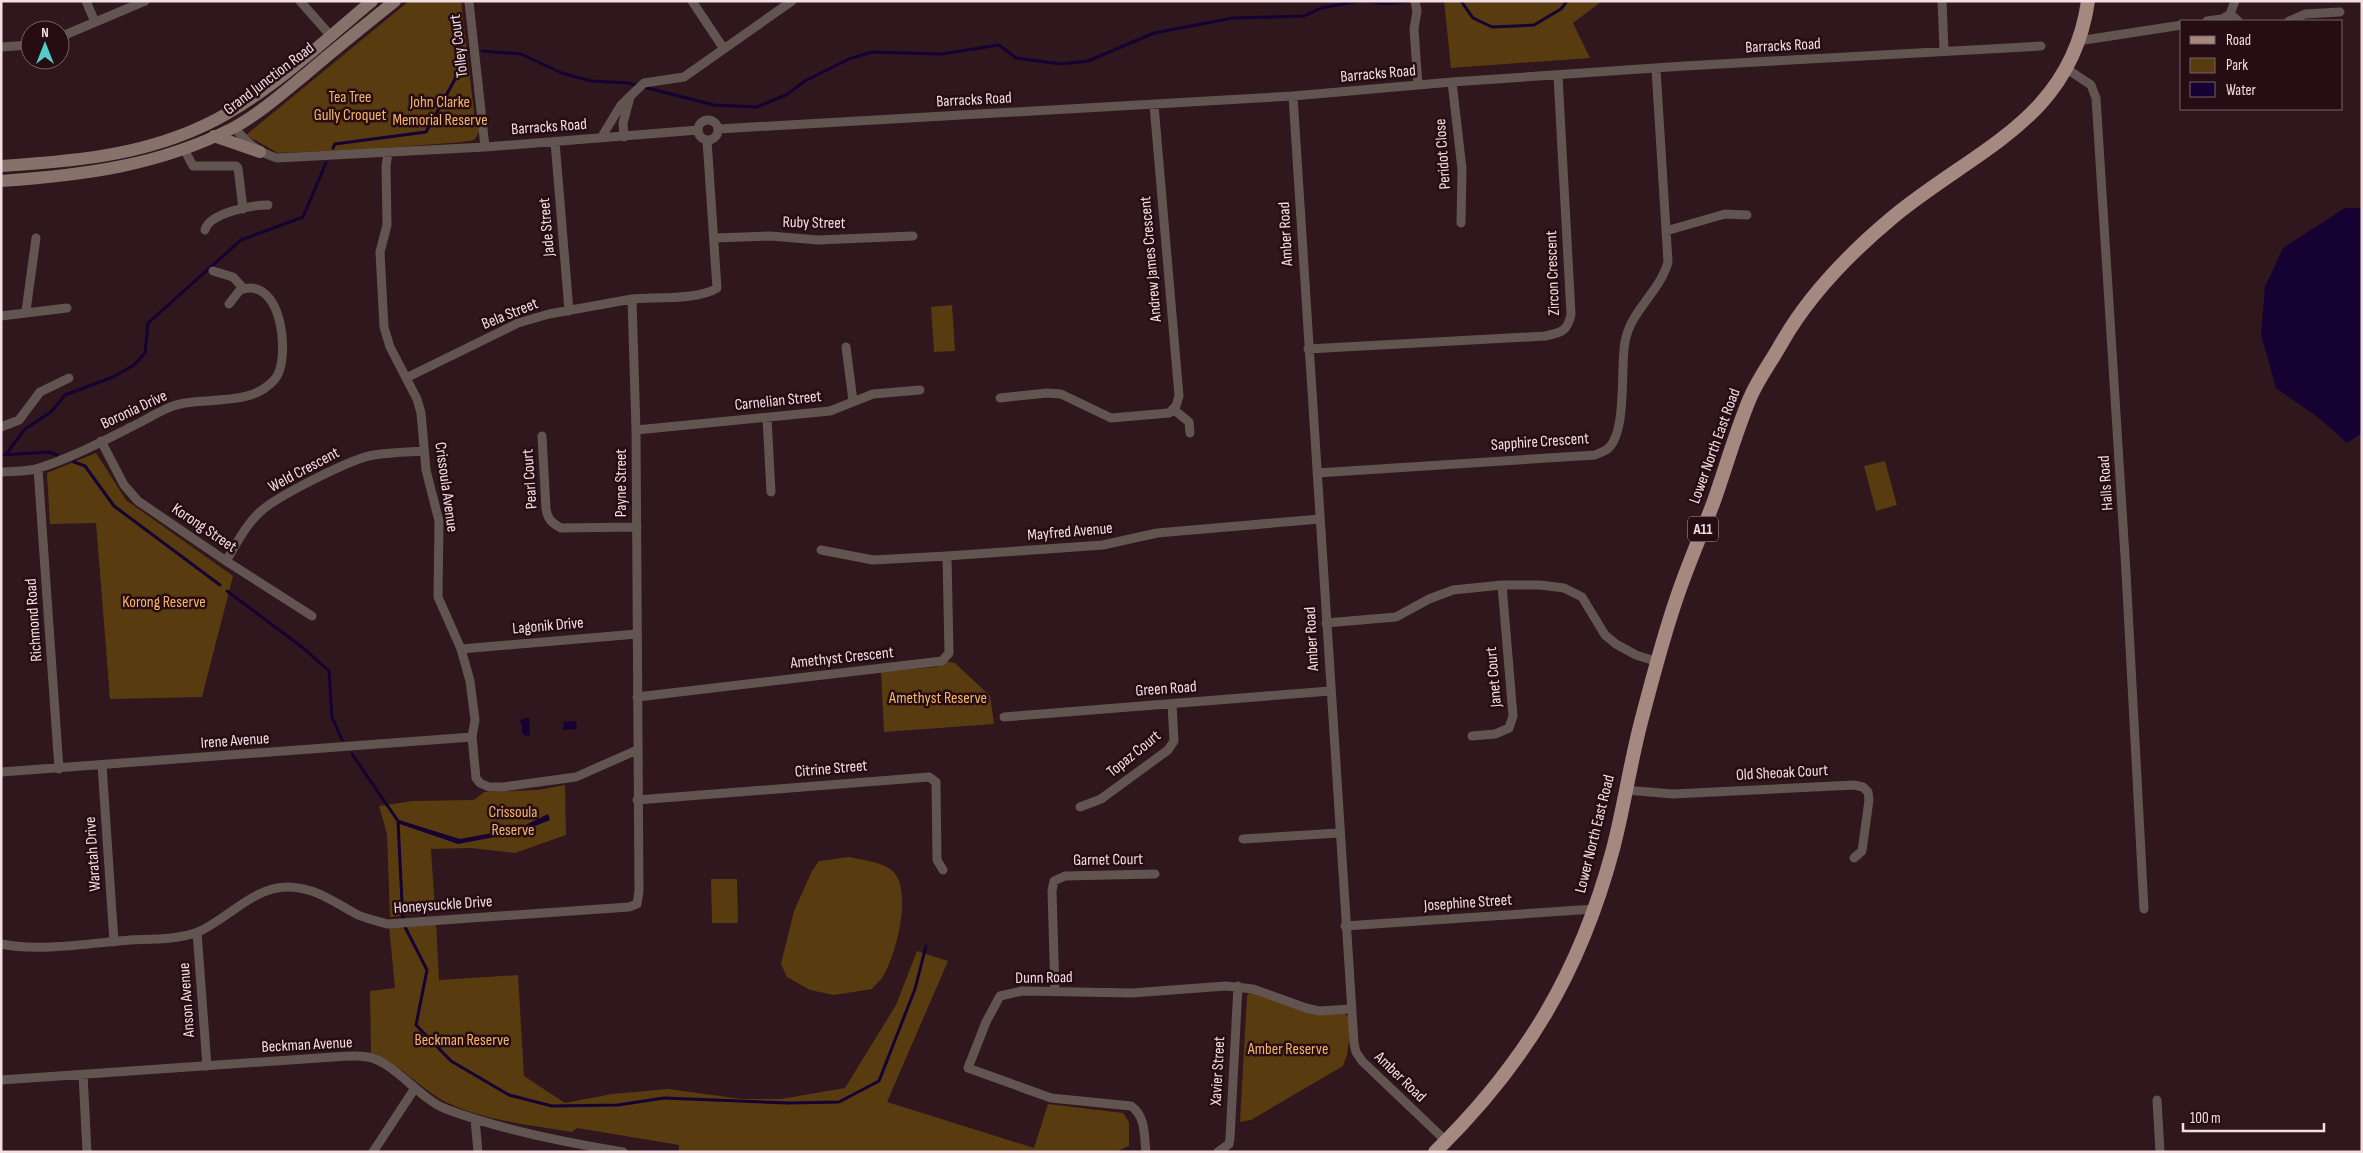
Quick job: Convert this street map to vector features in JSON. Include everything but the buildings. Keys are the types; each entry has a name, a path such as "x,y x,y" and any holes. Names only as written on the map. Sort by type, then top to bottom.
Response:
{"main road":[{"name":"Grand Junction Road","path":"1,166 117,155 178,136 226,114 250,100 372,1"},
{"name":"Grand Junction Road","path":"1,181 102,171 145,162 184,149 234,127 274,99 395,1"},
{"name":"Lower North East Road","path":"1436,1152 1481,1104 1514,1063 1540,1025 1578,949 1594,909 1613,848 1625,790 1658,662 1677,598 1751,397 1785,336 1824,284 1875,232 1903,209 1997,144 2048,97 2060,83 2067,69 2086,18 2088,1"},
{"path":"330,35 340,46"},
{"path":"226,114 234,127"},
{"path":"214,136 228,140 240,147 260,152"}],"street":[{"path":"86,1 95,22"},
{"path":"70,33 145,1"},
{"path":"300,1 330,35"},
{"path":"692,1 724,49"},
{"path":"601,138 621,105 644,83 684,76 792,1"},
{"path":"1415,1 1417,11 1414,29 1418,85"},
{"path":"1942,1 1944,51"},
{"path":"2214,20 2222,19 2230,14 2234,1"},
{"name":"Tolley Court","path":"468,2 485,147"},
{"path":"2291,20 2305,14 2340,12"},
{"path":"2230,14 2237,20"},
{"path":"2078,40 2180,25"},
{"path":"1,47 20,45"},
{"name":"Barracks Road","path":"718,129 1154,105 1656,68 2041,46"},
{"name":"Sapphire Crescent","path":"1317,473 1596,455 1607,450 1612,443 1621,416 1625,340 1633,317 1665,274 1668,262 1656,68"},
{"name":"Halls Road","path":"2067,69 2091,85 2096,98 2126,572 2144,910"},
{"name":"Zircon Crescent","path":"1308,349 1545,336 1561,333 1569,325 1571,314 1558,76"},
{"name":"Peridot Close","path":"1452,82 1462,169 1461,224"},
{"path":"624,137 623,123 633,92"},
{"name":"Amber Road","path":"1293,96 1354,1043 1356,1052 1362,1061 1446,1141"},
{"name":"Andrew James Crescent","path":"1154,105 1179,396 1173,409"},
{"path":"707,120 714,122 718,129 716,135 707,140 701,137 698,130 700,123 707,120"},
{"name":"Barracks Road","path":"234,127 247,143 260,152 277,158 485,147 698,130"},
{"path":"632,299 699,294 711,292 717,288 707,140"},
{"name":"Jade Street","path":"556,142 569,311"},
{"path":"184,149 193,166 236,166 238,168 243,209"},
{"name":"Crissoula Avenue","path":"388,153 386,166 387,225 380,252 381,303 384,327 390,347 417,399 421,413 424,430 424,451 439,521 438,597 461,649 470,682 475,720 472,737 476,778 480,784 489,787 503,787 576,777 637,750"},
{"path":"205,230 209,221 243,209 268,205"},
{"path":"1666,231 1725,214 1747,215"},
{"name":"Ruby Street","path":"715,238 770,236 818,240 912,236"},
{"path":"26,311 36,238"},
{"path":"213,271 233,278 244,289 229,304"},
{"name":"Boronia Drive","path":"1,472 38,469 101,441 167,408 183,404 232,400 265,388 276,378 282,362 280,317 267,294 258,290 244,289"},
{"name":"Bela Street","path":"406,378 518,323 632,299"},
{"name":"Payne Street","path":"632,299 637,527 639,891 637,904"},
{"path":"1,316 26,311 67,308"},
{"path":"846,347 853,401"},
{"path":"1,427 19,420 40,392 69,378"},
{"name":"Carnelian Street","path":"636,430 830,411 873,394 920,390"},
{"path":"1000,398 1047,392 1061,394 1111,418 1169,413 1173,409 1189,422 1190,433"},
{"path":"767,418 771,492"},
{"name":"Pearl Court","path":"542,436 546,509 548,518 553,524 561,528 637,527"},
{"name":"Korong Street","path":"101,441 124,485 138,501 226,561 312,616"},
{"name":"Weld Crescent","path":"226,561 250,524 261,511 273,502 349,463 373,455 424,451"},
{"name":"Richmond Road","path":"38,469 60,768"},
{"name":"Mayfred Avenue","path":"821,550 873,560 947,556 1104,545 1158,533 1320,519"},
{"name":"Amethyst Crescent","path":"637,697 942,661 949,653 947,556"},
{"path":"1326,623 1396,617 1429,599 1453,590 1502,584 1540,585 1564,588 1582,597 1605,635 1616,644 1636,655 1658,662"},
{"name":"Janet Court","path":"1472,736 1496,734 1509,728 1512,716 1502,584"},
{"name":"Lagonik Drive","path":"461,649 637,634"},
{"name":"Green Road","path":"1004,716 1330,691"},
{"name":"Topaz Court","path":"1080,807 1101,799 1168,750 1174,741 1172,704"},
{"name":"Irene Avenue","path":"1,772 472,737"},
{"name":"Waratah Drive","path":"102,765 114,942"},
{"name":"Citrine Street","path":"637,800 929,777 936,782 937,860 943,870"},
{"name":"Old Sheoak Court","path":"1625,790 1673,794 1854,785 1863,787 1868,792 1868,800 1862,851 1854,858"},
{"path":"1243,839 1339,833"},
{"name":"Garnet Court","path":"1055,992 1052,891 1054,881 1065,876 1155,874"},
{"name":"Honeysuckle Drive","path":"1,944 39,947 174,937 197,932 250,899 286,887 306,889 325,895 360,916 387,924 629,907 637,904"},
{"name":"Josephine Street","path":"1345,926 1594,909"},
{"name":"Anson Avenue","path":"197,932 207,1066"},
{"name":"Dunn Road","path":"1146,1152 1143,1123 1140,1115 1130,1106 1051,1098 968,1068 989,1016 1000,996 1022,991 1132,993 1238,986 1253,989 1319,1011 1351,1009"},
{"name":"Xavier Street","path":"1218,1152 1229,1144 1230,1138 1238,986"},
{"name":"Beckman Avenue","path":"1,1080 333,1057 369,1057 387,1067 443,1108 475,1119 586,1149 624,1152"},
{"path":"83,1074 87,1152"},
{"path":"373,1152 415,1088"},
{"path":"2157,1100 2160,1152"},
{"path":"475,1119 478,1152"}],"green space":[{"name":"Tea Tree Gully Croquet","path":"409,1 461,1 475,121 479,128 479,133 474,140 372,149 278,153 246,135"},
{"path":"1444,1 1602,1 1573,23 1590,58 1451,68"},
{"path":"952,305 955,351 934,352 931,307"},
{"name":"Korong Reserve","path":"96,453 126,500 233,576 202,697 110,699 96,523 50,524 47,473"},
{"path":"1885,461 1897,505 1876,511 1864,466"},
{"name":"Amethyst Reserve","path":"942,661 955,663 990,696 994,724 884,732 881,672 937,667"},
{"name":"Crissoula Reserve","path":"565,785 566,835 515,853 471,848 431,849 435,911 390,917 387,834 379,806 413,801 474,800 484,792 538,790"},
{"path":"849,857 881,864 890,869 897,877 901,890 901,922 893,954 880,981 872,989 834,995 810,990 787,977 781,964 794,911 812,871 819,861"},
{"path":"711,879 737,879 738,923 712,923"},
{"name":"Beckman Reserve","path":"436,922 439,980 518,975 524,1076 565,1103 612,1094 668,1089 742,1099 781,1099 845,1088 896,1005 917,951 948,961 887,1102 1034,1148 1048,1104 1123,1113 1129,1122 1129,1146 1115,1152 679,1152 679,1145 577,1128 572,1132 509,1122 478,1114 438,1098 391,1063 371,1053 370,991 395,988 389,926"},
{"name":"Amber Reserve","path":"1253,989 1293,1005 1339,1010 1352,1019 1347,1055 1343,1066 1251,1120 1240,1122 1247,996"}],"water":[{"path":"2345,208 2362,208 2362,433 2347,443 2319,418 2276,388 2261,334 2265,287 2283,248"},
{"path":"529,718 530,735 526,736 522,733 520,720"},
{"path":"576,721 577,729 563,730 564,722"},
{"path":"548,814 550,820 520,832 458,844 397,823 399,820 460,839 519,828"}],"waterway":[{"path":"482,51 521,54 562,73 591,81 628,83 714,105 757,107 786,95 805,81 849,59 872,52 941,54 999,45 1016,58 1060,64 1088,61 1154,33 1233,18 1304,16 1321,8 1360,1"},
{"path":"1365,1 1388,4 1409,1"},
{"path":"1461,1 1473,18 1492,27 1534,25 1561,9 1567,1"},
{"path":"333,148 335,144 426,132 454,81 466,52"},
{"path":"6,454 25,429 51,412 65,395 113,377 134,365 145,353 148,323 241,240 303,217 326,163"},
{"path":"1,455 49,452 57,455"},
{"path":"74,462 85,466 114,506 220,585"},
{"path":"227,591 302,647 329,671 332,717 342,740"},
{"path":"352,754 398,821 403,923 427,970 416,1025 451,1061 509,1095 552,1106 618,1105 664,1098 788,1103 839,1102 879,1081 915,989 926,946"}],"park label":[{"name":"John Clarke Memorial Reserve","path":"440,111"}]}
